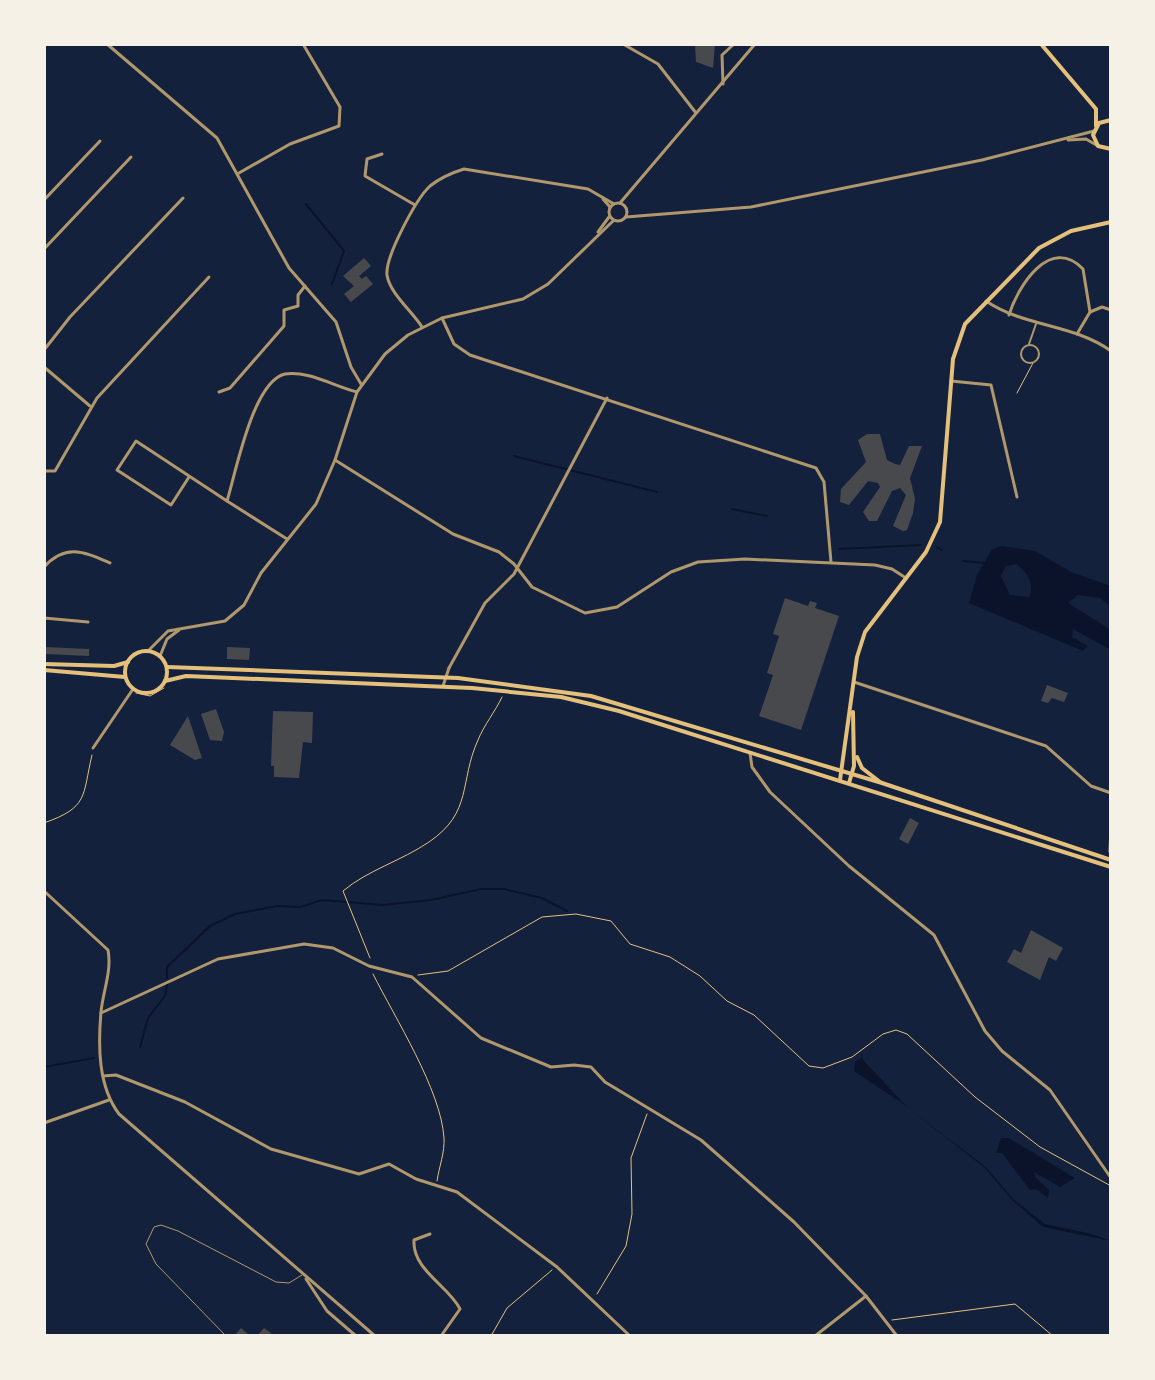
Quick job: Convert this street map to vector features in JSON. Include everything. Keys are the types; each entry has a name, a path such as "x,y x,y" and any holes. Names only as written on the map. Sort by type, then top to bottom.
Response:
{"main road":[{"path":"1041,44 1096,109 1098,146 1111,149"},
{"path":"1095,129 1111,120"},
{"path":"840,780 854,682 865,632 926,552 940,522 951,381 961,332 986,301 1053,239 1111,222"},
{"path":"166,682 167,667 160,656 148,651 136,653 128,662 125,677 132,690 150,693 166,682 186,676 443,686 600,705 1111,867"},
{"path":"44,664 114,666 128,662"},
{"path":"167,667 445,678 591,696 882,783 1110,859"},
{"path":"44,670 125,677"},
{"path":"849,783 854,775 852,710"},
{"path":"855,746 862,768 882,783"}],"street":[{"path":"107,44 209,129 239,173 285,262 339,327 351,367 361,384"},
{"path":"239,173 290,144 339,126 340,107 303,44"},
{"path":"623,44 658,64 696,113"},
{"path":"723,84 722,55 734,44"},
{"path":"612,206 620,203 755,44"},
{"path":"44,98 44,107"},
{"path":"148,651 168,631 225,621 236,614 287,539 316,504 335,460 357,392 385,354 422,327 442,318 523,299 548,284 613,221 649,214 751,207 967,163 1095,129"},
{"path":"1060,140 1086,139 1098,146"},
{"path":"44,200 100,141"},
{"path":"382,154 367,159 365,176 415,205"},
{"path":"44,249 131,157"},
{"path":"422,327 391,286 388,263 415,205 429,187 450,173 464,169 598,193 612,206"},
{"path":"44,350 70,317 183,198"},
{"path":"620,203 627,211 649,214"},
{"path":"591,242 609,217 612,206"},
{"path":"626,217 627,211"},
{"path":"609,217 613,221"},
{"path":"1009,315 1025,280 1037,267 1056,258 1069,259 1083,269 1090,312"},
{"path":"44,471 55,471 90,406 209,277"},
{"path":"219,392 230,388 284,326 284,310 298,306 298,295 305,286"},
{"path":"986,301 1009,315 1077,334 1111,351"},
{"path":"1077,334 1090,312 1102,307 1111,310"},
{"path":"442,318 454,344 470,355 816,468 824,482 831,562"},
{"path":"1028,345 1038,350 1039,356 1033,363 1027,363 1021,357 1036,323"},
{"path":"1106,347 1111,342"},
{"path":"44,367 90,406"},
{"path":"227,501 258,400 269,382 285,374 303,375 357,392"},
{"path":"951,381 991,385 1017,497"},
{"path":"443,686 449,668 485,603 517,568 607,398"},
{"path":"189,477 171,505 117,470 136,441 287,539"},
{"path":"335,460 447,531 499,552 517,568 525,581 546,596 567,607 594,613 617,607 671,572 698,562 745,559 831,562 883,567 906,578"},
{"path":"44,567 63,552 79,550 110,563"},
{"path":"44,618 88,622"},
{"path":"160,656 167,639 179,630"},
{"path":"854,682 1042,744 1091,786 1111,793"},
{"path":"93,748 132,690"},
{"path":"750,753 752,767 770,792 849,866 934,935 985,1031 1002,1051 1050,1090 1111,1178"},
{"path":"44,891 108,950 109,969 101,1013 103,1076 109,1100 119,1114 375,1336"},
{"path":"101,1013 218,959 304,944 333,948 369,966 412,977 481,1038 551,1067 591,1067 605,1082 701,1140 750,1181 866,1296 897,1336"},
{"path":"103,1076 116,1075 185,1102 271,1149 359,1174 389,1164 416,1179 437,1183 457,1192 557,1267 630,1336"},
{"path":"44,1123 109,1100"},
{"path":"430,1234 414,1240 415,1250 433,1281 460,1309 441,1336"},
{"path":"306,1279 327,1311 356,1336"},
{"path":"815,1336 866,1296"}],"lane":[{"path":"226,1336 156,1264 146,1244 154,1227 161,1225 178,1231 276,1282 289,1283 302,1275"}],"path":[{"path":"1017,393 1033,363"},
{"path":"132,690 150,696 166,682"},
{"path":"494,693 503,692"},
{"path":"437,1183 444,1140 441,1121 424,1075 369,966 369,952 343,891 355,881 429,842 449,825 464,801 470,761 479,738 503,692"},
{"path":"44,823 72,813 82,803 93,748"},
{"path":"1110,859 1111,793"},
{"path":"412,977 448,971 542,917 576,914 611,921 630,944 670,957 700,976 727,1001 754,1015 809,1066 823,1068 852,1057 883,1034 896,1030 907,1034 975,1097 1040,1147 1111,1186"},
{"path":"592,1300 626,1246 633,1186 631,1158 649,1108"},
{"path":"491,1336 507,1308 557,1267"},
{"path":"886,1322 1015,1304 1053,1336"}],"water":[{"path":"1002,546 1035,551 1071,572 1111,586 1111,607 1100,598 1078,595 1068,603 1111,630 1111,650 1073,629 1072,637 1088,646 1083,651 969,603 977,575 992,549","holes":["1016,564 1027,574 1031,592 1029,597 1010,595 1001,576 1006,566"]},
{"path":"861,1052 863,1060 908,1108 986,1167 1013,1199 1045,1224 1111,1241 1043,1227 1011,1199 985,1168 899,1101 854,1071 855,1062 862,1057"},
{"path":"1001,1138 1009,1138 1075,1178 1060,1187 1034,1172 1035,1177 1049,1190 1048,1198 1036,1189 1030,1190 1002,1153 996,1153"}],"building":[{"path":"695,44 715,44 713,68 696,62"},
{"path":"364,258 371,266 359,276 362,279 366,276 373,284 351,302 344,294 354,286 343,276"},
{"path":"867,434 880,434 887,460 895,464 900,465 909,446 922,446 910,478 915,499 907,530 893,526 906,495 900,488 892,491 877,521 869,521 863,512 880,487 878,483 868,481 849,505 840,502 841,489 866,462 858,440"},
{"path":"785,598 808,606 810,601 817,603 815,608 839,616 801,730 759,716 773,675 767,673 779,636 773,634"},
{"path":"44,647 89,649 89,656 44,654"},
{"path":"227,647 250,648 249,660 227,659"},
{"path":"1047,685 1068,693 1064,702 1052,698 1048,703 1041,701"},
{"path":"216,709 224,732 222,741 210,740 201,714"},
{"path":"273,711 313,712 312,743 303,742 299,778 274,777 274,766 271,766"},
{"path":"188,716 202,758 195,760 170,745"},
{"path":"910,818 919,823 908,844 899,839"},
{"path":"1031,930 1063,948 1056,961 1049,957 1040,980 1007,962 1014,949 1021,953"},
{"path":"241,1328 250,1336 234,1336"},
{"path":"264,1328 271,1333 269,1336 257,1336"}],"waterway":[{"path":"306,204 344,251 332,284"},
{"path":"514,456 657,492"},
{"path":"732,509 767,516"},
{"path":"839,549 921,545"},
{"path":"937,547 942,550"},
{"path":"963,561 986,563"},
{"path":"167,978 167,967 210,926 235,914 277,906 300,907 322,900 382,905 431,900 481,889 504,889 542,898 567,911"},
{"path":"140,1047 148,1018 165,996 167,985"},
{"path":"44,1067 94,1058"}]}
